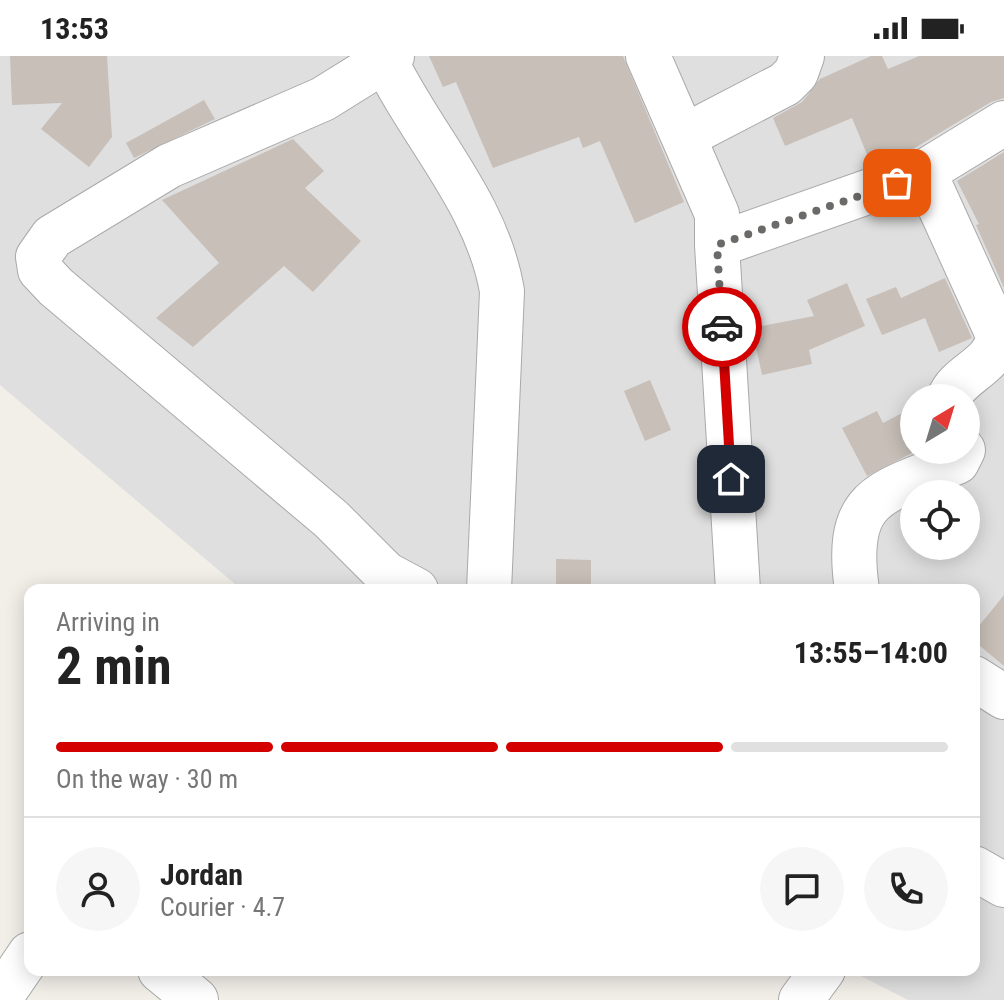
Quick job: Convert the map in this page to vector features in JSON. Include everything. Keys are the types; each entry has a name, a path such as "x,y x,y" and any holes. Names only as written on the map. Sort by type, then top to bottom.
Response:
{"street":[{"path":"648,56 717,214 738,584"},
{"path":"685,136 785,84 800,63 840,56"},
{"path":"405,584 386,574 331,519 56,287 40,270 38,257 52,237 169,166 323,99 386,58 477,215 497,262 502,291 489,584"},
{"path":"717,245 924,172 1004,123"},
{"path":"924,172 998,335 998,345 989,359 959,384"},
{"path":"857,584 856,535 866,506 880,494 952,464"},
{"path":"980,682 1004,697"},
{"path":"980,871 1004,885"},
{"path":"0,998 24,963"},
{"path":"167,976 196,1000"},
{"path":"801,1000 819,976"}],"shaded area":[{"path":"0,56 1004,56 1004,1000 908,1000 861,976 980,976 980,584 235,584 0,385"}],"building":[{"path":"10,56 107,56 112,137 89,167 41,129 62,103 12,105"},
{"path":"429,56 623,56 684,202 635,223 600,141 583,148 579,137 493,168 456,82 443,87"},
{"path":"871,56 882,56 888,69 919,56 1004,56 1004,98 991,102 913,149 871,164 852,118 785,146 773,118 802,102 820,79"},
{"path":"204,100 215,119 134,158 126,143"},
{"path":"293,139 324,171 305,188 361,241 313,292 284,266 193,347 156,318 219,263 162,200"},
{"path":"1004,152 1004,288 976,225 979,224 957,181"},
{"path":"945,278 972,338 939,352 925,318 882,335 866,299 896,287 901,298"},
{"path":"847,283 865,326 809,350 812,364 762,375 752,328 814,316 807,300"},
{"path":"650,380 671,430 645,441 624,391"},
{"path":"877,411 883,423 900,414 900,459 867,476 842,428"},
{"path":"556,559 591,560 591,584 556,584"},
{"path":"1004,595 1004,666 980,646 980,625"}],"way so far":[{"path":"722,327 717,245 840,200 897,183"}],"route":[{"path":"722,327 731,479"}]}
